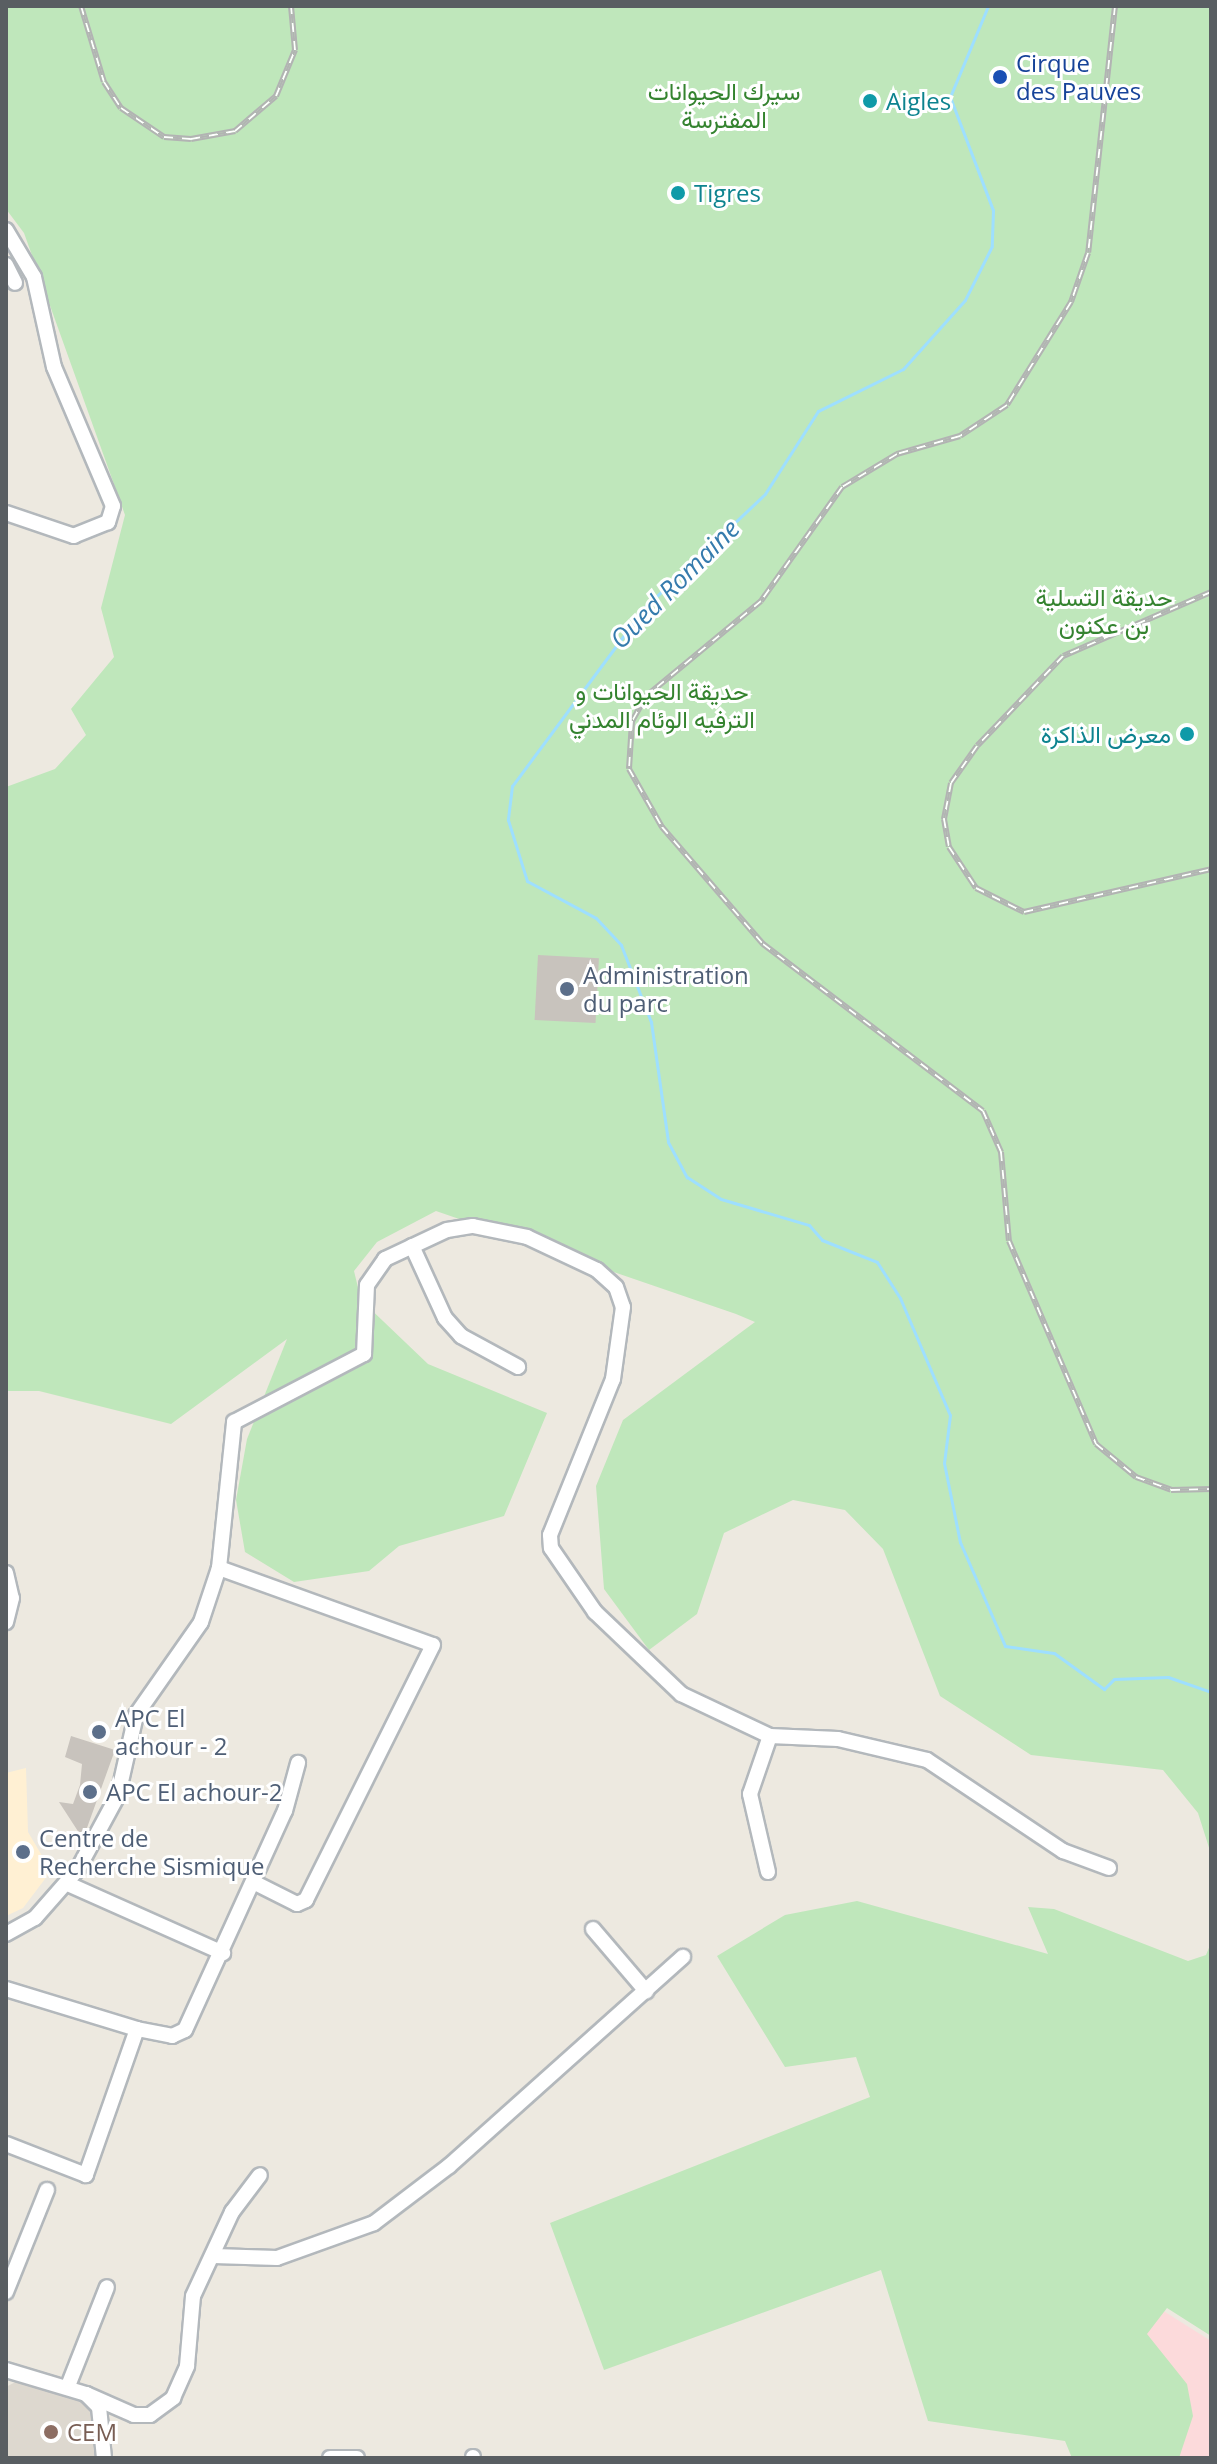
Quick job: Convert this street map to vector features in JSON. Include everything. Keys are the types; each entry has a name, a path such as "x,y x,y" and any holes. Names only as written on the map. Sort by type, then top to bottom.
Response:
{"street":[{"path":"6,230 34,277 54,367 113,506 108,522 74,536 6,513"},
{"path":"6,265 15,283"},
{"path":"6,1934 35,1918 68,1884 118,1795 136,1715 201,1622 219,1568 234,1422 364,1354 367,1285 385,1259 412,1246 473,1226 527,1237 616,1287 623,1340 551,1548 595,1612 674,1689 770,1736 838,1739 927,1760 1063,1851 1109,1868"},
{"path":"412,1246 445,1318 461,1336 518,1367"},
{"path":"219,1568 433,1645 306,1900 297,1904 253,1882"},
{"path":"6,1573 12,1598 6,1622"},
{"path":"768,1872 750,1794 770,1736"},
{"path":"6,1989 137,2029 172,2036 185,2030 223,1953 298,1763"},
{"path":"68,1884 223,1953"},
{"path":"593,1929 646,1991"},
{"path":"214,2256 277,2258 374,2223 683,1957"},
{"path":"6,2144 86,2175 137,2029"},
{"path":"6,2370 68,2386 134,2415 150,2415 173,2398 187,2366 186,2320 214,2256 260,2175"},
{"path":"6,2292 47,2190"},
{"path":"68,2386 107,2287"},
{"path":"86,2394 99,2407 104,2458"},
{"path":"330,2458 357,2458"}],"shaded area":[{"name":"Centre de Recherche Sismique","path":"26,1768 28,1832 51,1871 23,1908 6,1916 6,1773"},
{"path":"1154,2305 1211,2341 1211,2458 1178,2458 1142,2343"},
{"name":"CEM","path":"21,2379 87,2399 100,2458 6,2458 6,2387"}],"green space":[{"name":"حديقة الحيوانات و الترفيه الوئام المدني","path":"7,6 1211,6 1211,1854 1198,1813 1163,1770 1031,1755 940,1696 883,1549 845,1510 793,1500 724,1533 697,1614 649,1650 604,1589 596,1486 623,1420 755,1322 736,1314 436,1211 377,1242 354,1271 361,1300 428,1364 547,1413 504,1516 399,1546 369,1571 294,1582 245,1552 236,1500 247,1439 287,1339 171,1424 39,1391 6,1391 6,787 55,769 86,735 71,709 114,657 101,608 125,515 24,233 6,209"},
{"path":"857,1901 1048,1954 1028,1907 1054,1909 1188,1961 1206,1955 1211,1943 1211,2336 1167,2308 1147,2334 1187,2384 1193,2416 1179,2458 1072,2458 1065,2441 928,2421 881,2270 604,2370 550,2223 870,2097 856,2057 785,2067 717,1956 785,1915"}],"building":[{"name":"Administration du parc","path":"538,955 599,958 596,1023 535,1020"},
{"name":"APC El achour-2","path":"71,1736 115,1750 83,1839 59,1802 73,1804 80,1785 82,1764 65,1757"}],"waterway":[{"name":"Oued Romaine","path":"988,6 950,97 993,210 992,246 965,300 903,369 818,411 765,494 645,607 512,786 508,820 527,881 596,918 621,945 651,1022 668,1142 687,1177 721,1199 809,1225 822,1240 877,1262 900,1298 950,1415 944,1463 960,1542 1005,1646 1054,1653 1104,1689 1114,1679 1168,1677 1211,1692"}],"railway":[{"path":"81,6 104,82 121,108 164,137 191,139 235,131 276,96 295,50 291,6"},
{"path":"1115,6 1088,253 1071,302 1007,405 960,436 897,454 842,487 761,601 646,696 632,721 629,769 662,827 763,944 983,1111 1001,1152 1009,1241 1096,1444 1136,1477 1171,1490 1211,1489"},
{"path":"1211,592 1063,656 977,746 951,783 944,819 949,847 976,888 1024,912 1211,869"}],"place":[{"name":"Cirque des Pauves","path":"1000,77"},
{"name":"Aigles","path":"870,101"},
{"name":"Tigres","path":"678,193"},
{"name":"معرض الذاكرة","path":"1187,734"},
{"name":"Administration du parc","path":"567,989"},
{"name":"APC El achour - 2","path":"99,1732"},
{"name":"APC El achour-2","path":"90,1792"},
{"name":"Centre de Recherche Sismique","path":"23,1852"},
{"name":"CEM","path":"51,2432"}],"park label":[{"name":"سيرك الحيوانات المفترسة","path":"724,105"},
{"name":"حديقة التسلية بن عكنون","path":"1104,611"}]}
